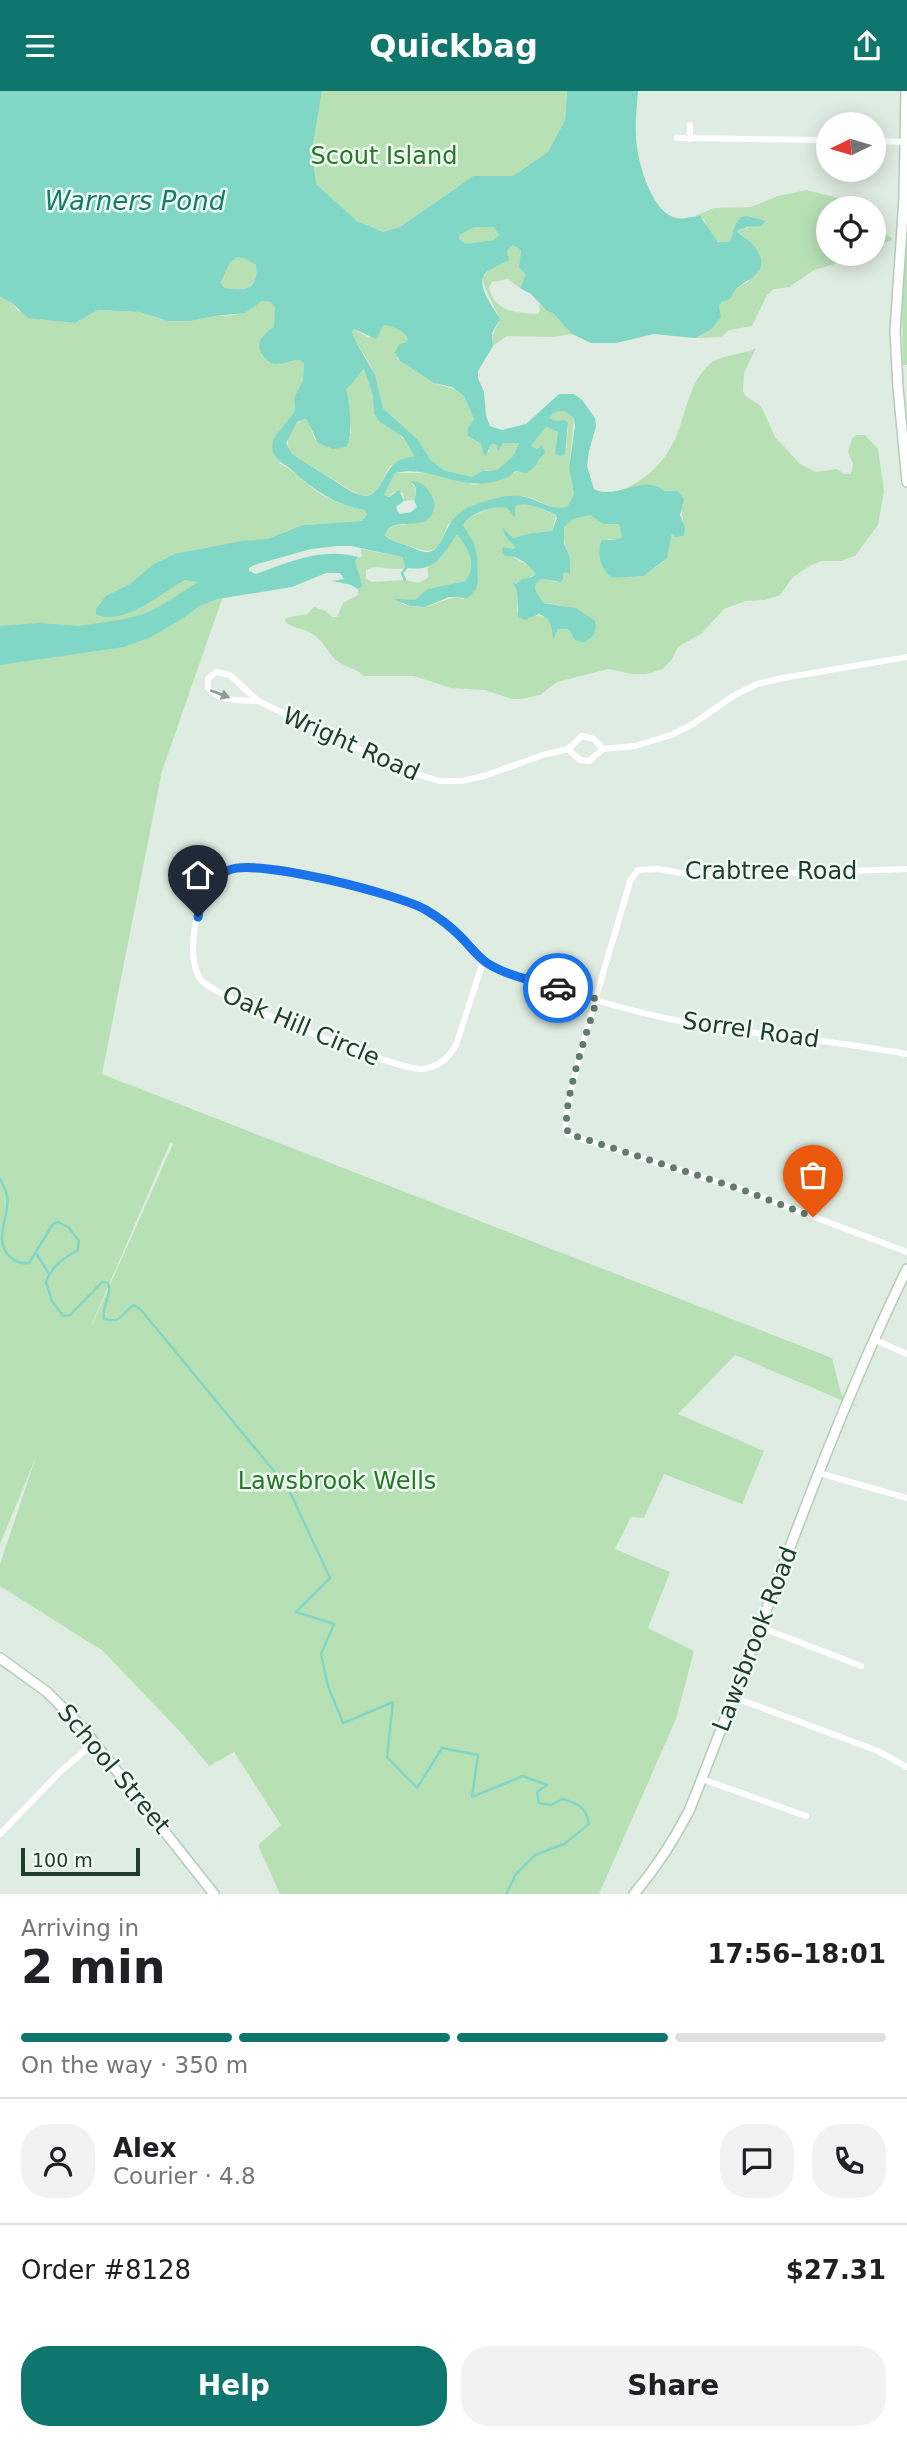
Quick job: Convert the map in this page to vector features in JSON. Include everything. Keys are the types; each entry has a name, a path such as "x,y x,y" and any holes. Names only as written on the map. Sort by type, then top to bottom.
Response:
{"street":[{"path":"906,91 905,212 896,307 896,356 907,482"},
{"path":"690,125 690,139"},
{"path":"677,138 816,140"},
{"path":"886,141 905,142"},
{"name":"Wright Road","path":"568,749 584,761 593,759 603,749 635,746 671,735 757,684 907,657"},
{"name":"Wright Road","path":"258,701 218,696 208,688 208,679 216,672 224,672 258,701 401,769 439,781 473,779 568,749 579,738 586,736 594,739 603,749"},
{"name":"Oak Hill Circle","path":"484,959 451,1054 442,1062 420,1069 392,1064 346,1047 217,992 198,976 193,953 201,902 209,885 229,870 238,867 276,869 313,876 425,909 458,934 484,959 519,975 597,999"},
{"name":"Crabtree Road","path":"597,999 630,881 637,872 658,869 681,873 733,875 907,869"},
{"path":"597,999 566,1108 566,1130 569,1134 743,1190 907,1252"},
{"name":"Sorrel Road","path":"597,999 675,1020 907,1054"},
{"name":"Lawsbrook Road","path":"634,1894 674,1841 702,1779 819,1473 907,1269"},
{"path":"875,1340 907,1354"},
{"path":"819,1473 907,1498"},
{"path":"760,1627 861,1666"},
{"name":"School Street","path":"0,1658 47,1692 95,1742 214,1894"},
{"path":"733,1697 878,1751 907,1767"},
{"path":"0,1834 60,1772 95,1742"},
{"path":"702,1779 806,1816"}],"green space":[{"name":"Scout Island","path":"322,91 567,91 565,120 548,152 513,176 473,176 400,227 383,232 357,221 316,184 312,150"},
{"path":"807,190 830,196 816,196 816,266 828,266 814,270 789,287 774,289 767,295 752,326 729,330 721,337 695,338 712,329 721,317 719,306 749,281 748,240 737,231 766,222 748,216 735,225 730,242 724,243 713,237 704,219 695,216 714,208 751,207 778,196"},
{"path":"474,227 494,227 499,235 495,240 466,244 459,239 460,235"},
{"path":"907,236 907,365 903,365 902,289"},
{"path":"513,245 521,250 519,267 527,275 520,288 508,279 492,282 489,287 496,302 514,312 530,314 538,314 539,304 553,313 572,334 552,337 507,336 493,346 499,317 483,277"},
{"path":"238,257 256,265 255,280 248,288 237,290 223,287 221,282 230,262"},
{"name":"Lawsbrook Wells","path":"0,297 11,302 18,311 75,323 98,310 140,312 168,321 191,321 234,315 262,301 272,302 275,308 276,364 300,360 304,363 303,380 294,398 295,409 276,436 280,464 324,496 364,510 367,514 362,521 303,525 267,539 242,542 162,771 102,1074 832,1358 841,1394 858,1407 735,1355 678,1414 764,1451 742,1504 664,1474 644,1518 631,1517 615,1549 670,1572 648,1628 694,1651 676,1719 599,1894 280,1894 258,1845 281,1825 234,1752 209,1766 103,1651 0,1586 0,1564 36,1457 0,1544","holes":["170,1143 173,1144 92,1325"]},
{"path":"384,324 401,332 408,340 396,358 434,383 457,390 464,396 474,419 468,436 488,452 491,444 497,445 498,450 503,443 519,443 513,456 497,470 486,470 473,477 446,471 430,459 418,440 383,408 371,366 352,332 354,329 369,338"},
{"path":"756,348 744,373 743,391 745,396 761,406 775,437 800,464 816,472 837,469 844,474 851,474 853,464 848,452 852,438 865,435 878,449 884,491 878,525 855,556 811,565 793,577 780,595 765,600 745,601 724,609 702,633 678,647 663,669 646,674 632,674 608,669 557,682 540,695 512,699 485,690 451,688 414,676 364,676 336,660 314,635 285,621 286,618 307,614 314,607 337,617 343,603 358,595 358,589 363,587 355,561 362,557 361,549 402,557 406,568 371,568 366,570 366,579 372,582 405,580 418,583 429,577 427,568 441,558 457,533 468,550 471,563 465,581 429,589 415,601 400,601 413,607 422,607 453,598 463,599 478,581 476,564 462,525 476,515 496,507 508,509 515,517 515,505 525,504 556,516 552,531 513,538 504,530 505,536 515,547 509,550 509,555 529,566 535,574 516,585 513,583 517,590 517,612 546,617 552,626 553,638 558,629 568,629 575,640 594,635 596,627 588,616 566,607 543,603 535,589 536,583 542,579 556,582 563,572 569,574 563,527 573,519 590,515 603,524 619,524 622,537 608,539 613,578 644,576 664,561 672,533 675,537 684,536 678,491 642,486 621,490 651,472 666,455 701,373 714,361"},
{"path":"365,369 384,412 412,449 415,458 390,466 377,490 360,496 292,454 288,439 295,425 304,419 307,419 315,440 351,433 346,390"},
{"path":"559,411 574,418 569,468 574,494 567,507 555,507 520,496 506,500 448,524 436,548 426,551 397,542 385,535 393,526 406,525 434,499 425,487 415,483 411,483 416,489 414,500 404,501 403,493 394,492 388,497 384,495 395,473 434,473 474,485 537,466 542,446 537,449 531,446 546,427 558,432 556,445 567,448 567,423 550,418"}],"water":[{"name":"Warners Pond","path":"0,91 322,91 312,150 316,184 357,221 383,232 400,227 473,176 513,176 548,152 565,120 567,91 638,91 636,129 639,156 651,193 665,212 680,219 700,216 718,242 730,242 735,225 741,217 766,221 761,226 737,231 752,244 760,257 759,271 740,286 731,298 722,302 719,306 721,317 712,329 695,338 654,334 616,343 591,343 572,334 553,313 520,288 526,275 519,267 521,250 513,245 507,251 509,260 484,275 484,292 500,319 492,333 493,346 478,371 490,426 502,430 526,424 559,394 574,394 595,418 596,426 587,466 594,489 611,492 648,485 664,491 678,491 684,499 680,515 685,527 684,536 675,537 672,533 667,558 644,576 613,578 603,567 600,545 602,540 622,537 619,524 603,524 590,515 573,519 564,527 564,544 570,558 570,574 563,572 561,582 542,579 536,583 535,589 543,603 576,608 595,621 594,635 584,643 575,640 568,629 558,629 553,639 550,623 539,614 525,620 518,617 517,590 512,582 516,584 535,574 522,561 505,556 503,547 515,547 505,536 502,527 513,538 552,531 557,518 546,510 525,504 515,506 515,518 507,508 496,508 476,514 463,525 477,555 478,581 476,589 468,598 449,597 425,607 410,606 393,599 415,600 428,589 465,581 471,569 470,557 457,534 438,561 416,569 406,568 402,557 351,546 311,549 254,565 249,571 256,574 306,557 345,554 358,557 355,561 363,587 358,589 332,581 344,579 340,573 326,573 292,587 218,599 199,606 149,638 124,647 0,665 0,626 39,623 79,626 141,615 198,582 185,580 143,607 120,616 96,615 96,609 106,596 130,584 154,564 175,554 267,539 303,525 362,521 367,514 364,510 344,504 317,490 273,452 274,438 295,409 294,398 303,380 304,363 300,360 272,363 262,355 259,347 261,339 274,327 275,308 271,302 262,301 245,313 191,321 168,321 140,312 98,310 75,323 28,318 11,302 0,297","holes":["474,227 494,227 499,235 494,240 466,244 459,239 460,235","238,257 256,265 252,285 243,289 223,287 221,282 230,262","384,325 401,332 408,340 399,344 395,353 400,361 434,383 452,387 464,396 474,419 467,430 468,436 481,444 485,457 491,444 497,445 498,451 503,443 519,443 513,456 497,470 482,471 473,477 446,471 438,466 418,440 383,408 375,375 352,332 354,329 376,339","364,369 373,395 374,413 379,421 403,437 415,457 402,459 393,465 378,489 364,496 352,492 292,454 286,443 297,422 304,419 318,443 333,449 346,447 350,428 346,390","559,411 574,418 569,468 574,494 567,507 549,506 526,497 514,496 483,502 455,517 438,545 429,552 385,535 392,526 425,521 433,512 434,506 427,489 410,481 416,487 414,500 417,507 411,512 399,514 396,507 404,501 399,490 389,497 384,495 395,473 421,472 470,483 504,479 515,471 526,473 537,465 545,453 542,445 537,449 531,446 546,427 558,432 555,454 565,454 568,423 550,418"]}],"waterway":[{"path":"405,580 402,573 406,568"},
{"path":"0,1179 8,1201 2,1240 11,1257 19,1262 29,1263 53,1224 58,1222 69,1228 79,1241 78,1250 59,1263 46,1282 52,1301 63,1316 70,1315 102,1282 108,1283 104,1319 118,1319 134,1305 141,1310 288,1488 330,1578 296,1612 334,1624 321,1654 328,1686 343,1723 393,1702 387,1757 417,1788 442,1748 478,1755 472,1797 523,1776 547,1785 537,1792 539,1803 551,1805 563,1799 584,1810 589,1824 564,1844 535,1855 516,1874 506,1894"},
{"path":"36,1253 49,1274"}],"way so far":[{"path":"558,988 597,999 566,1108 566,1130 569,1134 630,1156 743,1190 813,1217"}],"route":[{"path":"198,917 209,885 229,870 238,867 288,871 392,897 425,909 458,934 487,963 558,988"}]}
